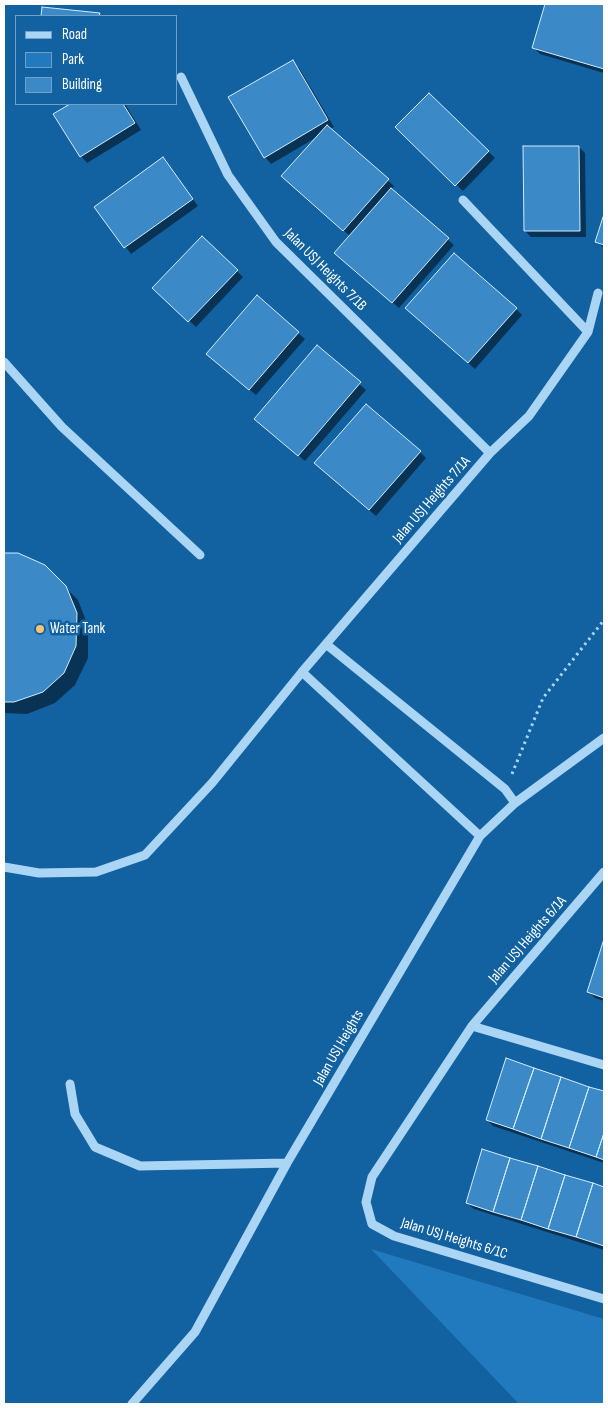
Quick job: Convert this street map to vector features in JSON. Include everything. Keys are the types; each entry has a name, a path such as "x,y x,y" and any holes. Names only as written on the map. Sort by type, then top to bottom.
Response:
{"street":[{"name":"Jalan USJ Heights 7/1B","path":"181,77 228,175 276,242 490,453"},
{"path":"463,200 588,332"},
{"name":"Jalan USJ Heights 7/1A","path":"4,866 39,873 96,872 145,855 212,783 302,672 490,453 529,416 588,332 598,293"},
{"path":"4,362 62,427 200,555"},
{"path":"326,644 505,790 515,803"},
{"path":"302,672 480,836"},
{"name":"Jalan USJ Heights","path":"132,1404 195,1332 287,1163 480,836 515,803 604,738"},
{"name":"Jalan USJ Heights 6/1A","path":"472,1026 604,872"},
{"path":"472,1026 604,1065"},
{"name":"Jalan USJ Heights 6/1C","path":"472,1026 372,1177 366,1202 372,1224 394,1236 604,1299"},
{"path":"70,1084 75,1114 95,1146 140,1166 287,1163"}],"path":[{"path":"505,790 543,698 604,620"}],"green space":[{"path":"371,1249 604,1319 604,1404 519,1404"}],"building":[{"path":"545,4 604,4 604,69 532,48"},
{"path":"42,7 100,13 99,15 41,15"},
{"path":"293,60 328,120 264,158 228,97"},
{"path":"429,93 489,151 455,186 395,127"},
{"path":"68,105 124,105 135,123 80,157 53,114"},
{"path":"327,125 389,179 343,231 281,176"},
{"path":"523,146 579,146 580,231 524,231"},
{"path":"163,157 193,199 124,248 94,207"},
{"path":"391,188 449,238 392,303 334,253"},
{"path":"604,214 604,245 595,242"},
{"path":"202,236 238,270 188,322 152,288"},
{"path":"454,253 517,308 468,363 405,308"},
{"path":"257,295 299,332 249,390 206,354"},
{"path":"317,345 361,382 298,456 254,419"},
{"path":"366,404 421,451 369,510 314,463"},
{"name":"Water Tank","path":"4,553 18,553 45,565 66,586 77,613 76,646 64,673 43,692 14,702 4,702"},
{"path":"604,939 604,998 587,992"},
{"path":"506,1058 534,1068 513,1129 486,1120"},
{"path":"534,1068 561,1077 541,1139 513,1129"},
{"path":"561,1077 589,1087 569,1148 541,1139"},
{"path":"589,1087 604,1091 604,1133 596,1157 569,1148"},
{"path":"604,1133 604,1160 596,1157"},
{"path":"482,1149 510,1158 493,1212 466,1203"},
{"path":"510,1158 538,1166 521,1220 493,1212"},
{"path":"538,1166 565,1175 548,1229 521,1220"},
{"path":"565,1175 593,1183 576,1237 548,1229"},
{"path":"593,1183 604,1187 604,1246 576,1237"}],"place":[{"name":"Water Tank","path":"40,629"}]}
